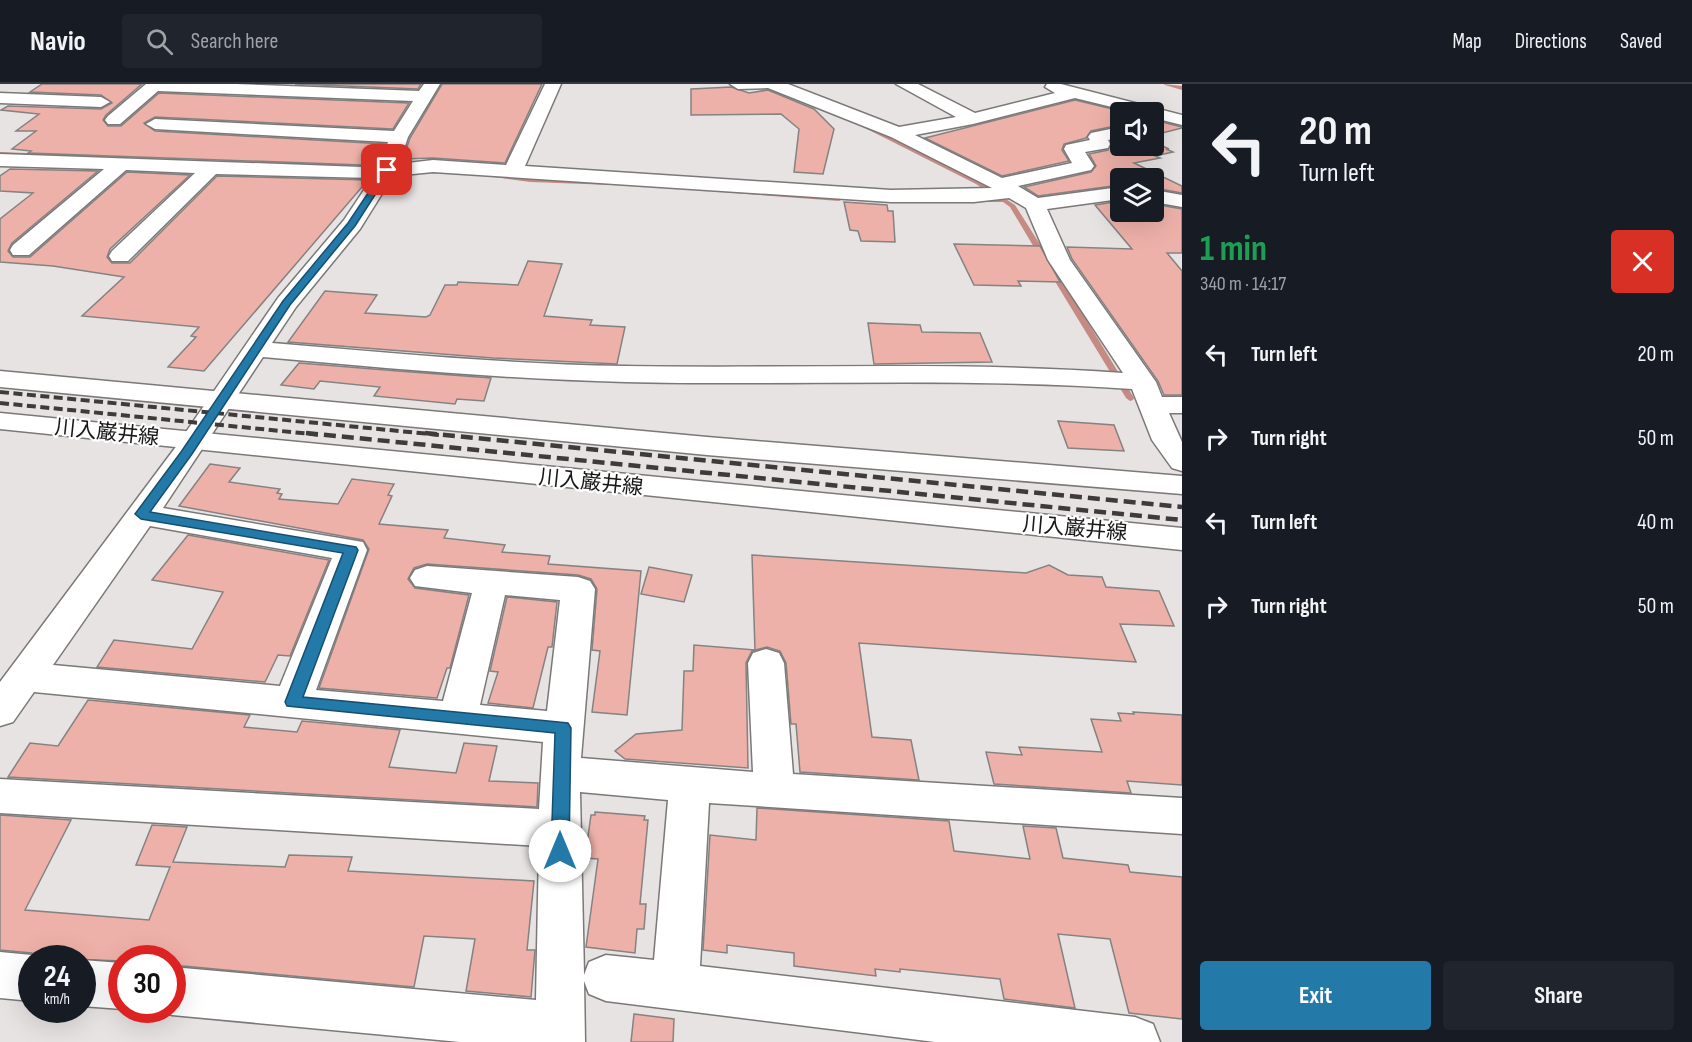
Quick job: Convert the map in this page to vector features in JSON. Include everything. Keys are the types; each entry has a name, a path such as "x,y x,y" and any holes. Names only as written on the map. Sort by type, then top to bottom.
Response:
{"street":[{"path":"513,171 553,84"},
{"path":"738,84 775,84 897,133 1035,205 1059,260 1166,440 1182,462"},
{"path":"904,84 973,119"},
{"path":"1041,84 1181,119"},
{"path":"114,120 155,85 428,90"},
{"path":"0,711 195,441 286,303 352,224 387,170 399,137 428,90"},
{"path":"897,133 973,119 1073,93"},
{"path":"0,98 100,102"},
{"path":"1164,123 1181,119"},
{"path":"155,124 399,137"},
{"path":"0,160 362,173 433,166 850,194 974,196 1083,166 1073,149 1101,144 1097,137 1110,134"},
{"path":"21,250 122,164"},
{"path":"120,256 212,168"},
{"path":"1035,205 1110,194"},
{"path":"1164,198 1182,201"},
{"path":"256,349 401,362 625,374 887,373 1135,387 1182,405"},
{"name":"川入巌井線","path":"0,379 221,401 1182,485"},
{"name":"川入巌井線","path":"0,421 1182,539"},
{"path":"141,514 351,550 293,702"},
{"path":"186,993 560,1034 560,773 578,589 427,578"},
{"path":"458,718 491,583"},
{"path":"766,663 774,790"},
{"path":"25,677 563,728"},
{"path":"560,773 690,785 1182,816"},
{"path":"675,987 690,785"},
{"path":"0,796 560,829"},
{"path":"0,975 18,977"},
{"path":"606,978 1135,1042"}],"building":[{"path":"42,84 142,84 106,115 103,120 108,126 121,126 159,93 409,103 393,129 155,117 144,123 155,131 385,144 377,163 362,165 28,153 31,151 12,149 36,131 16,131 39,114 1,110 8,106 101,109 112,103 101,95 30,92"},
{"path":"295,84 421,84 418,89"},
{"path":"442,84 542,84 505,163 433,158 403,159 410,138"},
{"path":"731,87 749,93 768,90 814,109 834,129 823,174 794,172 799,129 781,114 691,115 691,89"},
{"path":"1075,100 1110,108 1110,127 1091,131 1086,138 1064,144 1062,150 1069,161 1002,176 925,138"},
{"path":"1164,122 1182,127 1164,132"},
{"path":"1110,145 1110,156 1160,158 1134,163 1144,168 1110,168 1110,186 1038,196 1024,187 1091,172 1096,166 1089,154 1108,150"},
{"path":"1164,147 1169,149 1166,149 1173,152 1164,154"},
{"path":"10,169 98,171 12,243 8,251 13,257 30,257 127,172 190,175 110,249 107,257 112,263 130,263 217,176 368,180 204,371 168,367 196,337 191,336 199,327 82,316 124,277 53,266 0,262 0,219 33,193 0,191 0,176"},
{"path":"1164,177 1182,186 1182,193 1164,190"},
{"path":"844,202 887,205 888,211 893,211 895,242 861,241 858,231 850,230"},
{"path":"1110,203 1110,222 1164,222 1164,206 1182,209 1182,253 1167,253 1182,271 1182,395 1164,395 1158,381 1072,259 1067,247 1132,249 1095,205"},
{"path":"954,244 1040,246 1060,282 1018,281 1021,286 974,285"},
{"path":"528,261 562,264 544,316 592,320 590,325 625,327 617,364 493,358 288,342 325,291 377,295 365,313 426,317 430,315 445,285 457,285 458,282 518,285"},
{"path":"868,323 920,325 922,332 980,333 992,362 874,364"},
{"path":"299,363 491,378 484,401 457,399 455,404 374,396 380,387 320,381 314,389 281,385"},
{"path":"1058,421 1114,425 1124,451 1068,448"},
{"path":"210,464 240,468 229,482 280,489 277,493 282,494 279,499 338,504 352,479 394,484 388,495 392,496 379,524 448,530 444,538 505,545 502,552 550,556 548,564 641,571 627,715 592,712 600,651 592,650 597,589 591,579 578,575 427,564 414,568 408,579 415,588 469,595 450,668 447,668 437,698 319,688 369,549 363,540 179,506"},
{"path":"188,535 329,560 290,656 278,655 265,682 97,667 114,640 192,649 223,592 152,580"},
{"path":"752,555 1026,573 1049,565 1068,575 1102,577 1106,587 1159,591 1174,626 1120,624 1136,662 859,643 872,737 911,740 919,780 800,772 796,724 791,724 786,663 780,651 767,647 752,651 746,663 748,768 625,759 615,751 636,734 682,730 684,671 693,671 694,645 755,650"},
{"path":"649,567 692,575 684,602 641,594"},
{"path":"507,597 557,602 552,647 548,647 533,708 488,703 498,672 490,671"},
{"path":"88,700 250,715 244,727 297,732 302,721 400,730 389,767 456,773 464,743 497,746 489,781 538,783 537,807 8,777 30,743 58,746"},
{"path":"1133,712 1182,715 1182,785 1127,781 1131,793 994,784 986,752 1022,755 1019,747 1102,752 1091,719 1121,721 1118,713 1134,714"},
{"path":"757,808 949,821 954,851 1030,859 1023,826 1056,828 1063,858 1128,865 1130,872 1182,877 1182,1019 1129,1013 1110,939 1058,934 1075,1008 1004,999 1000,979 900,969 900,972 875,969 876,976 794,966 794,953 727,945 727,953 703,950 710,835 756,840"},
{"path":"595,812 645,816 644,820 648,820 640,904 646,904 644,929 637,929 635,953 586,947 598,859 585,858 591,815 595,815"},
{"path":"0,815 71,820 25,910 149,920 170,867 136,865 152,825 187,827 173,862 285,867 289,855 352,857 348,871 534,881 527,950 535,950 531,997 466,991 475,939 424,936 414,987 186,966 186,945 108,945 108,960 96,960 96,945 18,945 18,952 0,950"},
{"path":"634,1014 674,1019 673,1042 631,1042"}],"waterway":[{"path":"1167,84 1182,88"},
{"path":"865,126 978,183 1004,200"},
{"path":"0,154 104,158"},
{"path":"179,161 337,166"},
{"path":"481,174 530,180 612,183"},
{"path":"723,191 839,199"},
{"path":"975,201 1004,200"},
{"path":"1004,200 1013,206 1044,257"},
{"path":"1052,270 1130,398"}],"railway":[{"path":"0,392 440,435"},
{"path":"0,403 321,435"},
{"path":"306,433 1182,520"},
{"path":"425,433 1182,507"}],"route":[{"path":"387,170 352,224 286,303 186,454 141,514 351,550 293,702 563,728 560,773 560,851"}]}
